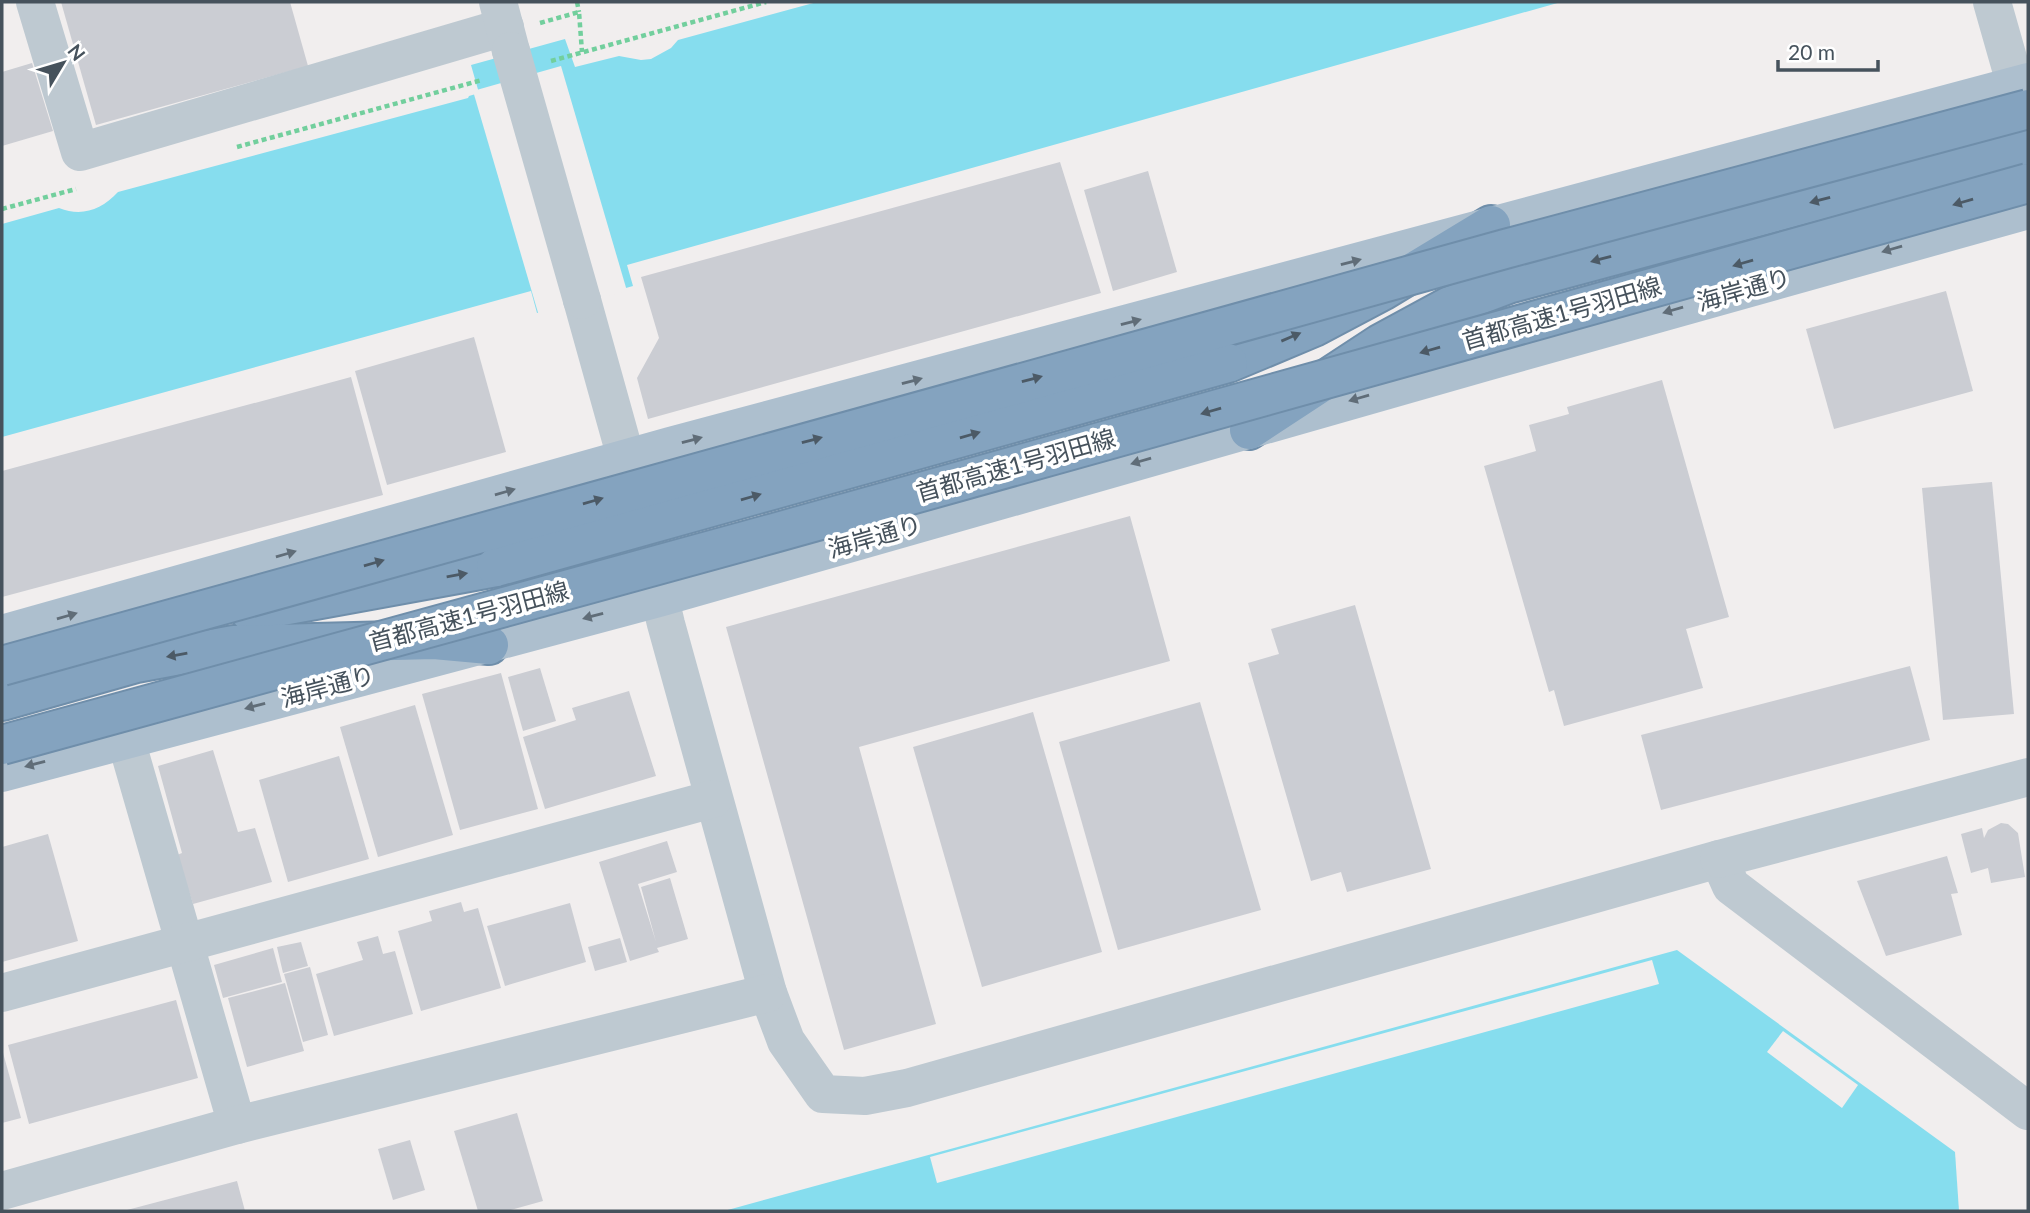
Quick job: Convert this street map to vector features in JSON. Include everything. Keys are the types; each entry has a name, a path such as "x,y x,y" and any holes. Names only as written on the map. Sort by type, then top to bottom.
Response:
{"highway":[{"path":"2,666 1359,289 2024,92"},
{"path":"1249,430 1380,344 1450,306 1508,284 2028,144"},
{"name":"首都高速1号羽田線","path":"2,745 787,530 2028,183"},
{"path":"100,639 496,568 1228,363 1314,327 1382,291 1491,225"},
{"path":"2,701 136,663 234,645 434,640 489,645"}],"main road":[{"path":"2,634 626,458 1491,225 2024,92"},
{"name":"海岸通り","path":"2,773 659,598 2028,210"}],"street":[{"path":"35,2 80,152 511,26 626,458 659,598 768,993 786,1041 823,1094 865,1096 907,1088 1719,859 2028,776"},
{"path":"1992,2 2024,92 2028,129"},
{"path":"126,740 237,1125"},
{"path":"2,993 713,799"},
{"path":"1719,859 1731,886 2028,1111"},
{"path":"2,1191 237,1125 768,993"}],"path":[{"path":"577,2 582,52"},
{"path":"511,26 579,12"}],"water":[{"path":"817,2 1561,2 627,265 633,286 537,313 531,291 2,437 2,224 59,208 76,212 91,210 118,192 468,98 479,93 471,65 565,39 575,67 619,56 651,59 671,48 678,40"},
{"path":"1677,950 1955,1152 1959,1211 724,1211"}],"pier":[{"path":"561,66 627,291 539,316 473,91"},
{"path":"1652,960 1659,984 937,1183 930,1157"},
{"path":"1783,1031 1858,1085 1842,1108 1767,1052"}],"building":[{"path":"61,2 290,2 308,66 96,125"},
{"path":"32,63 53,131 2,146 2,72"},
{"path":"1060,162 1101,293 648,419 637,378 659,338 641,277"},
{"path":"1148,171 1177,272 1113,291 1084,190"},
{"path":"1946,291 1973,391 1834,429 1806,329"},
{"path":"474,337 506,452 387,485 355,371"},
{"path":"351,377 383,495 2,597 2,471"},
{"path":"1662,380 1729,617 1686,629 1703,688 1564,726 1554,690 1549,692 1484,466 1536,451 1529,425 1569,414 1567,407"},
{"path":"1992,482 2014,714 1943,720 1922,488"},
{"path":"1130,516 1170,661 859,747 936,1024 844,1050 726,627"},
{"path":"1355,605 1431,869 1347,892 1341,872 1311,881 1248,663 1279,654 1271,629"},
{"path":"1910,666 1930,740 1661,810 1641,735"},
{"path":"540,668 556,721 523,731 508,677"},
{"path":"501,673 538,809 460,830 422,694"},
{"path":"629,691 656,776 545,809 523,737 576,720 572,708"},
{"path":"1200,702 1261,910 1118,950 1059,742"},
{"path":"415,705 453,835 378,857 340,727"},
{"path":"1033,712 1102,952 982,987 913,747"},
{"path":"213,750 238,832 255,828 272,882 193,904 177,855 182,853 158,766"},
{"path":"339,756 369,859 288,882 259,780"},
{"path":"2001,823 2008,824 2018,833 2025,877 1991,883 1988,868 1971,873 1961,834 1982,828 1984,838 1988,830"},
{"path":"48,834 78,941 2,962 2,847"},
{"path":"667,841 677,872 638,884 656,942 641,887 670,878 688,939 657,948 659,952 630,961 599,862"},
{"path":"1947,856 1958,893 1951,894 1962,935 1886,956 1857,881"},
{"path":"461,902 464,912 478,908 501,988 421,1011 398,931 432,921 429,911"},
{"path":"570,903 586,962 505,986 487,926"},
{"path":"378,936 383,954 395,951 413,1014 334,1036 316,974 363,960 357,942"},
{"path":"620,938 627,962 595,971 588,947"},
{"path":"301,942 308,966 283,973 277,947"},
{"path":"273,948 282,982 223,998 214,965"},
{"path":"310,967 328,1035 303,1042 284,974"},
{"path":"285,983 304,1051 247,1067 228,998"},
{"path":"176,1000 198,1078 29,1124 8,1045"},
{"path":"2,1049 21,1118 2,1123"},
{"path":"517,1113 543,1201 507,1211 478,1211 454,1131"},
{"path":"410,1140 425,1190 393,1200 378,1149"},
{"path":"237,1181 245,1211 127,1211 127,1210"}]}
